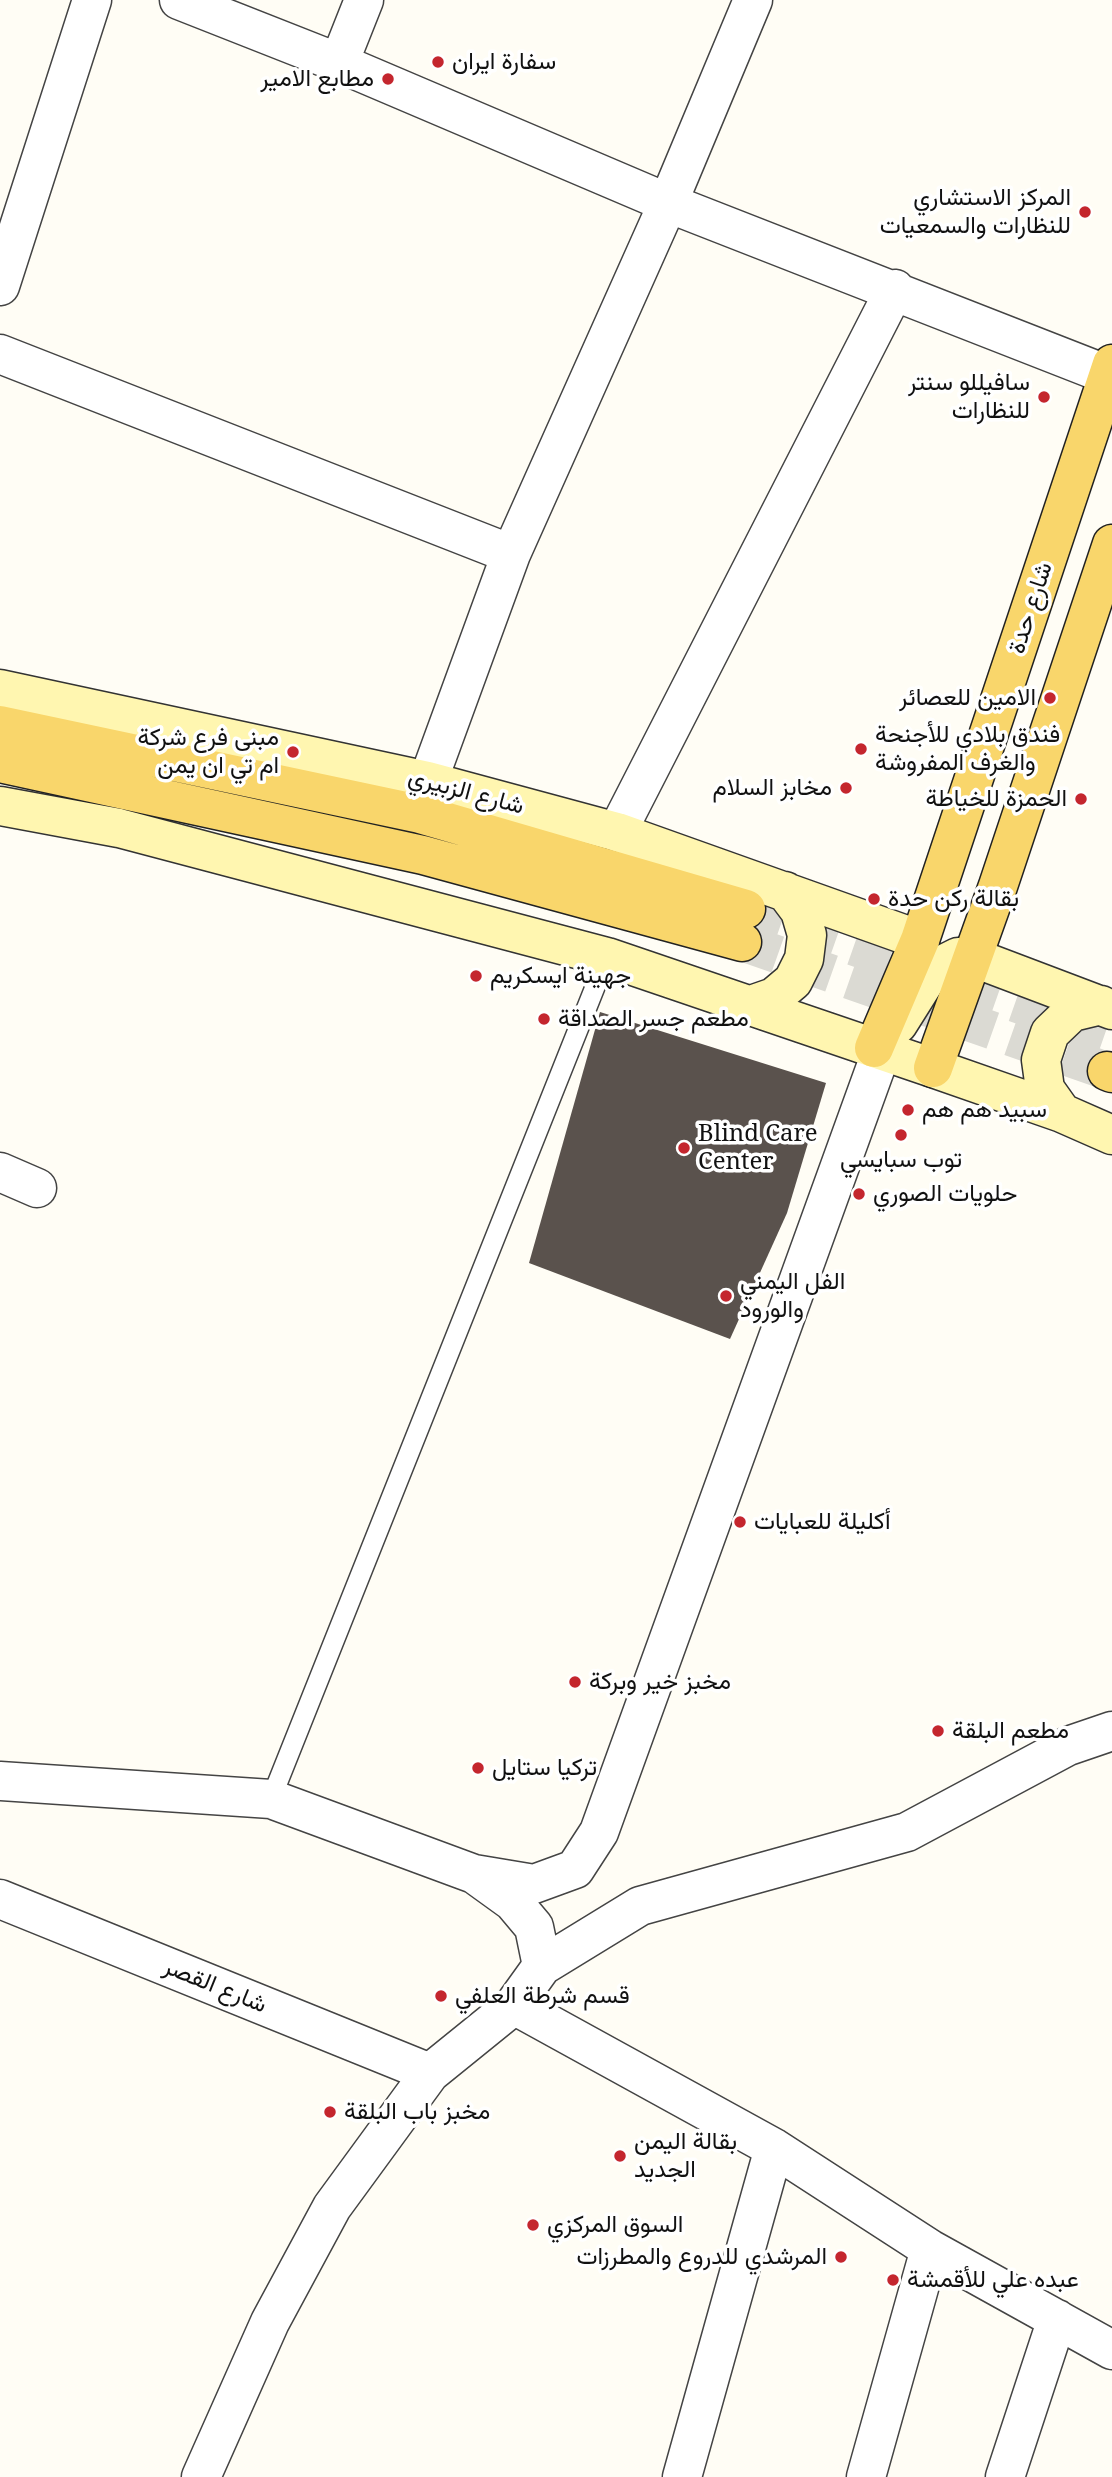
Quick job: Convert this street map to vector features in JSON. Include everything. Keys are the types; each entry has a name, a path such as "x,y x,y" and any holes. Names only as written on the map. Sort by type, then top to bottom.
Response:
{"main road":[{"name":"شارع حدة","path":"878,1049 920,940 1110,370"},
{"path":"933,1068 1112,544"},
{"name":"شارع الزبيري","path":"0,689 428,781 617,832 920,940"},
{"name":"شارع الزبيري","path":"0,725 420,814 744,926 0,763"},
{"path":"0,806 120,828 607,957 1062,1113 1112,1135"},
{"path":"751,1005 774,997 793,981 804,959 807,935 800,911 785,891"},
{"path":"878,1049 932,970 958,957 972,957 1106,1008"},
{"path":"1062,1113 1045,1089 1043,1080 1041,1060 1050,1033 1072,1012 1106,1008"}],"street":[{"path":"0,286 92,0"},
{"path":"179,0 340,63 668,203 1110,370"},
{"path":"340,63 364,0"},
{"path":"428,781 511,554 668,203 753,0"},
{"path":"617,832 895,289"},
{"path":"0,354 511,554"},
{"path":"0,1781 271,1799 474,1874 534,1884 575,1869 598,1832 878,1049"},
{"path":"0,1172 37,1188"},
{"path":"201,2477 270,2322 332,2207 430,2073 514,2005 542,1966 640,1906 907,1832 1068,1746 1112,1731"},
{"path":"474,1874 513,1902 534,1927 542,1966"},
{"name":"شارع القصر","path":"0,1899 430,2073"},
{"path":"514,2005 774,2148 930,2249 1112,2350"},
{"path":"682,2477 774,2148"},
{"path":"866,2477 930,2249"},
{"path":"1005,2477 1057,2319"}],"lane":[{"path":"271,1799 607,957"}],"building":[{"name":"Blind Care Center","path":"600,1012 826,1083 787,1213 730,1339 529,1263"}],"tunnel":[{"path":"746,909 1112,1037"},
{"path":"742,942 1107,1071"}],"place":[{"name":"سفارة ايران","path":"438,62"},
{"name":"مطابع الامير","path":"388,79"},
{"name":"المركز الاستشاري للنظارات والسمعيات","path":"1085,212"},
{"name":"سافيللو سنتر للنظارات","path":"1044,397"},
{"name":"الامين للعصائر","path":"1050,698"},
{"name":"فندق بلادي للأجنحة والغرف المفروشة","path":"861,749"},
{"name":"مبنى فرع شركة ام تي ان يمن","path":"293,752"},
{"name":"مخابز السلام","path":"846,788"},
{"name":"الحمزة للخياطة","path":"1081,799"},
{"name":"بقالة ركن حدة","path":"874,899"},
{"name":"جهينة ايسكريم","path":"476,976"},
{"name":"مطعم جسر الصداقة","path":"544,1019"},
{"name":"سبيد هم هم","path":"908,1110"},
{"name":"توب سبايسي","path":"901,1135"},
{"name":"Blind Care Center","path":"684,1148"},
{"name":"حلويات الصوري","path":"859,1194"},
{"name":"الفل اليمني والورود","path":"726,1296"},
{"name":"أكليلة للعبايات","path":"740,1522"},
{"name":"مخبز خير وبركة","path":"575,1682"},
{"name":"مطعم البلقة","path":"938,1731"},
{"name":"تركيا ستايل","path":"478,1768"},
{"name":"قسم شرطة العلفي","path":"441,1996"},
{"name":"مخبز باب البلقة","path":"330,2112"},
{"name":"بقالة اليمن الجديد","path":"620,2156"},
{"name":"السوق المركزي","path":"533,2225"},
{"name":"المرشدي للدروع والمطرزات","path":"841,2257"},
{"name":"عبده علي للأقمشة","path":"893,2280"}]}
